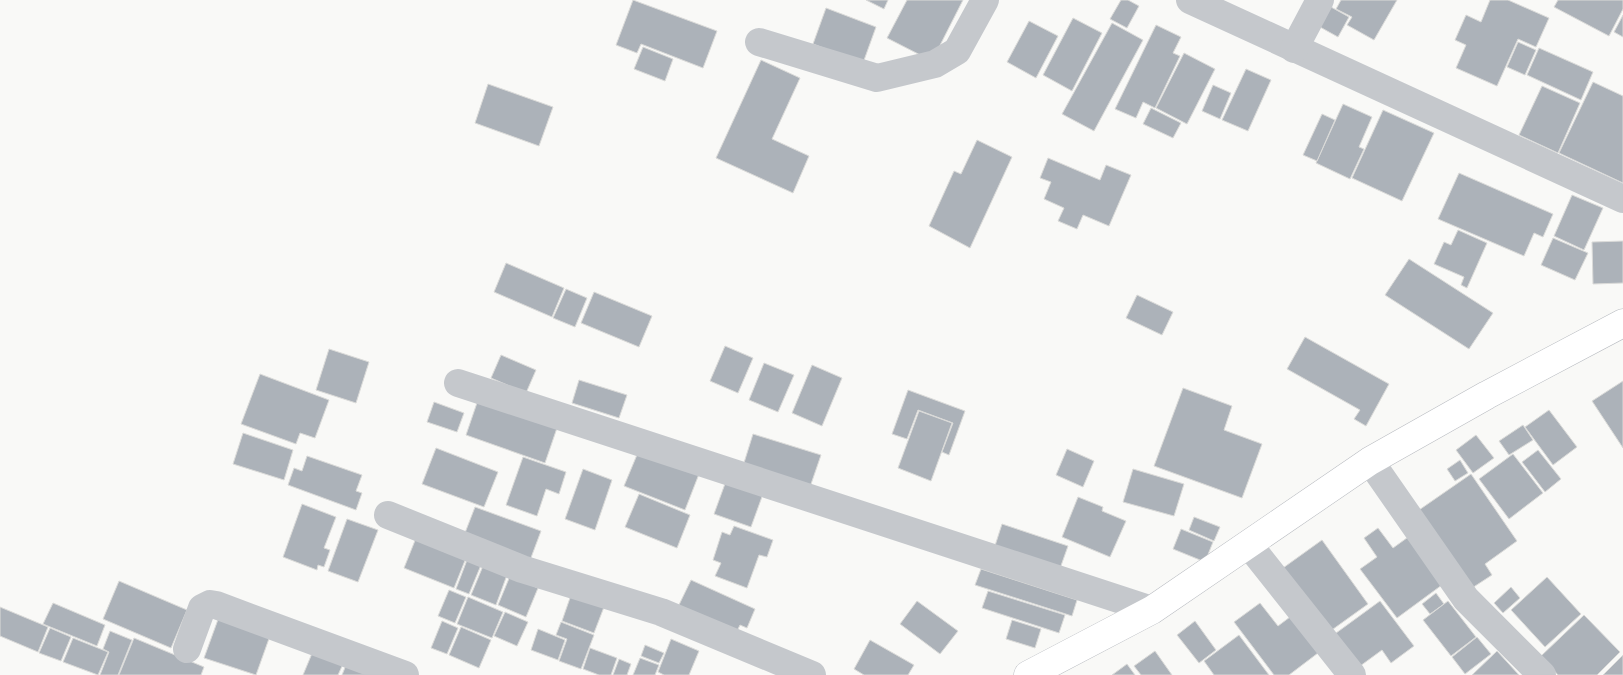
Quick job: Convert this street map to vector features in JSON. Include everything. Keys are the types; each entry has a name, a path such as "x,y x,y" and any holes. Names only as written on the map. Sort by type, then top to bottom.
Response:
{"main road":[{"path":"1028,675 1152,610 1370,461 1495,391 1623,323"}],"street":[{"path":"759,42 877,78 935,64 956,51 985,0"},
{"path":"1294,49 1320,0"},
{"path":"1195,1 1294,49 1623,199"},
{"path":"458,383 1152,610"},
{"path":"1370,461 1466,598 1542,675"},
{"path":"388,515 522,570 662,612 812,675"},
{"path":"1249,545 1352,675"},
{"path":"187,649 202,608 210,604 405,675"}],"building":[{"path":"633,0 717,31 703,68 641,44 637,53 616,45"},
{"path":"866,0 888,0 884,9"},
{"path":"907,0 963,0 932,61 887,38"},
{"path":"1121,0 1128,0 1139,6 1127,28 1110,19"},
{"path":"1341,0 1397,0 1374,40 1347,25 1352,17 1336,9"},
{"path":"1490,0 1508,0 1549,18 1536,47 1518,39 1497,86 1456,68 1466,45 1455,40 1466,15 1481,22"},
{"path":"1558,0 1623,0 1623,9 1609,36 1554,7"},
{"path":"1331,7 1349,17 1338,37 1320,27"},
{"path":"826,8 876,27 863,63 813,44"},
{"path":"1623,15 1623,37 1614,32"},
{"path":"1073,18 1102,33 1072,91 1043,75"},
{"path":"1029,21 1058,36 1036,78 1007,62"},
{"path":"1112,23 1143,40 1094,131 1062,114"},
{"path":"1156,25 1181,37 1173,53 1180,56 1155,108 1143,102 1136,118 1115,109"},
{"path":"1518,42 1536,50 1525,75 1507,67"},
{"path":"643,47 673,59 665,81 634,69"},
{"path":"1539,48 1593,72 1581,100 1527,75"},
{"path":"1184,53 1215,69 1187,124 1156,108"},
{"path":"761,60 800,78 772,139 809,156 793,193 716,158"},
{"path":"1246,69 1271,80 1248,131 1222,120"},
{"path":"1593,82 1623,96 1623,183 1559,153"},
{"path":"488,84 553,107 539,146 475,123"},
{"path":"1213,85 1231,93 1220,119 1202,111"},
{"path":"1542,86 1580,103 1558,153 1519,135"},
{"path":"1343,104 1372,117 1359,147 1364,149 1350,179 1316,163"},
{"path":"1151,108 1181,123 1173,138 1143,124"},
{"path":"1383,110 1434,133 1402,201 1352,178"},
{"path":"1322,114 1335,120 1317,161 1303,155"},
{"path":"977,140 1012,157 970,248 929,226 954,171 961,174"},
{"path":"1048,158 1100,180 1106,165 1131,175 1109,226 1083,215 1077,229 1058,221 1064,208 1044,199 1051,182 1040,178"},
{"path":"1459,173 1553,214 1543,237 1534,233 1524,256 1438,219"},
{"path":"1572,195 1603,208 1584,250 1554,236"},
{"path":"1458,230 1487,243 1467,288 1461,285 1464,277 1434,264 1444,242 1451,245"},
{"path":"1553,238 1588,253 1575,280 1541,265"},
{"path":"1623,241 1623,283 1593,284 1592,242"},
{"path":"1409,259 1493,313 1469,349 1385,295"},
{"path":"506,263 564,288 552,317 494,292"},
{"path":"566,289 587,298 575,327 553,318"},
{"path":"594,292 652,316 639,347 581,323"},
{"path":"1137,295 1173,312 1162,335 1126,318"},
{"path":"1305,337 1389,384 1366,426 1354,419 1360,410 1287,369"},
{"path":"725,346 753,358 738,393 710,381"},
{"path":"329,349 369,362 356,403 316,390"},
{"path":"501,355 536,370 526,393 491,378"},
{"path":"764,363 794,375 778,412 749,400"},
{"path":"812,365 842,378 822,426 792,413"},
{"path":"260,374 329,400 315,438 300,433 296,444 241,424"},
{"path":"579,380 627,395 619,418 572,403"},
{"path":"1623,381 1623,448 1592,401"},
{"path":"1183,388 1232,406 1224,430 1262,444 1242,498 1154,466"},
{"path":"908,390 965,411 949,455 942,452 953,423 918,410 907,439 892,434"},
{"path":"479,397 558,425 545,463 466,435"},
{"path":"434,402 464,413 457,432 427,422"},
{"path":"1549,410 1577,447 1553,465 1525,427"},
{"path":"919,411 952,423 931,481 898,468"},
{"path":"1523,425 1533,440 1509,455 1499,441"},
{"path":"243,433 293,450 284,480 233,464"},
{"path":"753,434 821,455 810,487 743,466"},
{"path":"1476,435 1494,458 1473,473 1456,450"},
{"path":"436,448 498,472 484,507 422,484"},
{"path":"1067,449 1094,461 1083,487 1056,475"},
{"path":"639,450 699,474 685,510 624,486"},
{"path":"1538,450 1561,479 1545,492 1522,462"},
{"path":"1513,454 1543,493 1509,519 1479,479"},
{"path":"307,456 362,475 356,491 362,493 356,510 288,485 294,468 302,471"},
{"path":"523,457 566,472 559,494 546,489 537,516 506,505"},
{"path":"1460,460 1468,473 1455,481 1447,469"},
{"path":"583,469 612,480 595,530 565,519"},
{"path":"1133,469 1184,484 1174,516 1123,502"},
{"path":"1471,474 1517,541 1485,564 1492,575 1472,588 1419,510"},
{"path":"726,481 763,494 751,527 714,514"},
{"path":"639,494 690,515 677,548 625,527"},
{"path":"1078,497 1103,507 1102,511 1126,521 1110,557 1062,537"},
{"path":"302,504 336,517 324,548 330,550 324,567 318,565 317,570 283,557"},
{"path":"475,507 541,531 529,563 463,538"},
{"path":"1194,517 1220,527 1214,541 1189,530"},
{"path":"347,519 378,530 358,582 328,571"},
{"path":"1002,524 1068,546 1057,577 992,555"},
{"path":"734,526 773,540 767,557 759,555 747,588 715,576 721,563 713,560 722,532 730,535"},
{"path":"1378,528 1393,548 1411,535 1446,582 1397,618 1360,569 1377,557 1364,538"},
{"path":"1181,529 1213,542 1205,562 1173,549"},
{"path":"416,538 466,558 454,588 404,568"},
{"path":"1322,540 1368,604 1329,632 1283,568"},
{"path":"467,560 481,565 469,594 456,589"},
{"path":"483,566 507,575 496,605 471,595"},
{"path":"981,569 1077,600 1072,616 975,585"},
{"path":"510,576 538,588 526,617 498,605"},
{"path":"1547,577 1581,614 1545,647 1511,610"},
{"path":"691,580 755,609 747,628 740,625 735,635 677,609"},
{"path":"119,581 187,610 171,648 103,619"},
{"path":"1511,587 1520,598 1503,613 1494,603"},
{"path":"449,590 466,597 455,623 438,616"},
{"path":"988,591 1065,615 1059,633 982,608"},
{"path":"1436,593 1444,604 1430,614 1422,604"},
{"path":"571,595 604,607 594,633 562,621"},
{"path":"468,597 503,612 492,638 457,624"},
{"path":"917,601 958,631 940,654 900,624"},
{"path":"1380,601 1414,646 1391,663 1382,650 1356,669 1332,636"},
{"path":"1448,601 1476,637 1451,656 1423,620"},
{"path":"53,603 105,625 97,646 43,624"},
{"path":"1260,603 1278,626 1290,617 1318,653 1289,675 1274,675 1234,622"},
{"path":"0,607 48,627 38,652 0,636"},
{"path":"505,612 528,622 517,646 494,636"},
{"path":"220,614 271,633 256,675 204,658"},
{"path":"1584,615 1620,652 1597,675 1558,675 1541,656"},
{"path":"1012,620 1041,629 1035,648 1006,639"},
{"path":"442,621 458,628 447,654 431,648"},
{"path":"1195,621 1216,650 1199,663 1177,635"},
{"path":"561,622 594,635 581,669 559,661 567,639 556,635"},
{"path":"461,627 491,640 479,668 449,655"},
{"path":"50,628 71,637 61,661 39,653"},
{"path":"538,629 565,640 558,660 531,650"},
{"path":"110,631 132,640 118,675 100,675 109,652 103,649"},
{"path":"1239,635 1269,675 1214,675 1204,661"},
{"path":"1477,637 1491,654 1465,674 1452,657"},
{"path":"73,638 108,652 98,675 63,662"},
{"path":"134,638 204,667 201,675 119,675"},
{"path":"671,639 699,651 689,675 664,675 658,672"},
{"path":"870,640 914,665 908,675 864,675 854,669"},
{"path":"645,645 664,653 659,663 641,656"},
{"path":"590,648 617,658 611,675 599,675 583,669"},
{"path":"313,651 343,664 338,675 303,675"},
{"path":"1155,651 1172,675 1141,675 1134,666"},
{"path":"1497,651 1519,675 1472,675"},
{"path":"1623,655 1623,675 1603,675"},
{"path":"640,658 659,665 655,675 633,675"},
{"path":"619,659 631,664 627,675 613,675"},
{"path":"1127,664 1135,675 1112,675"},
{"path":"346,665 369,675 342,675"}]}
